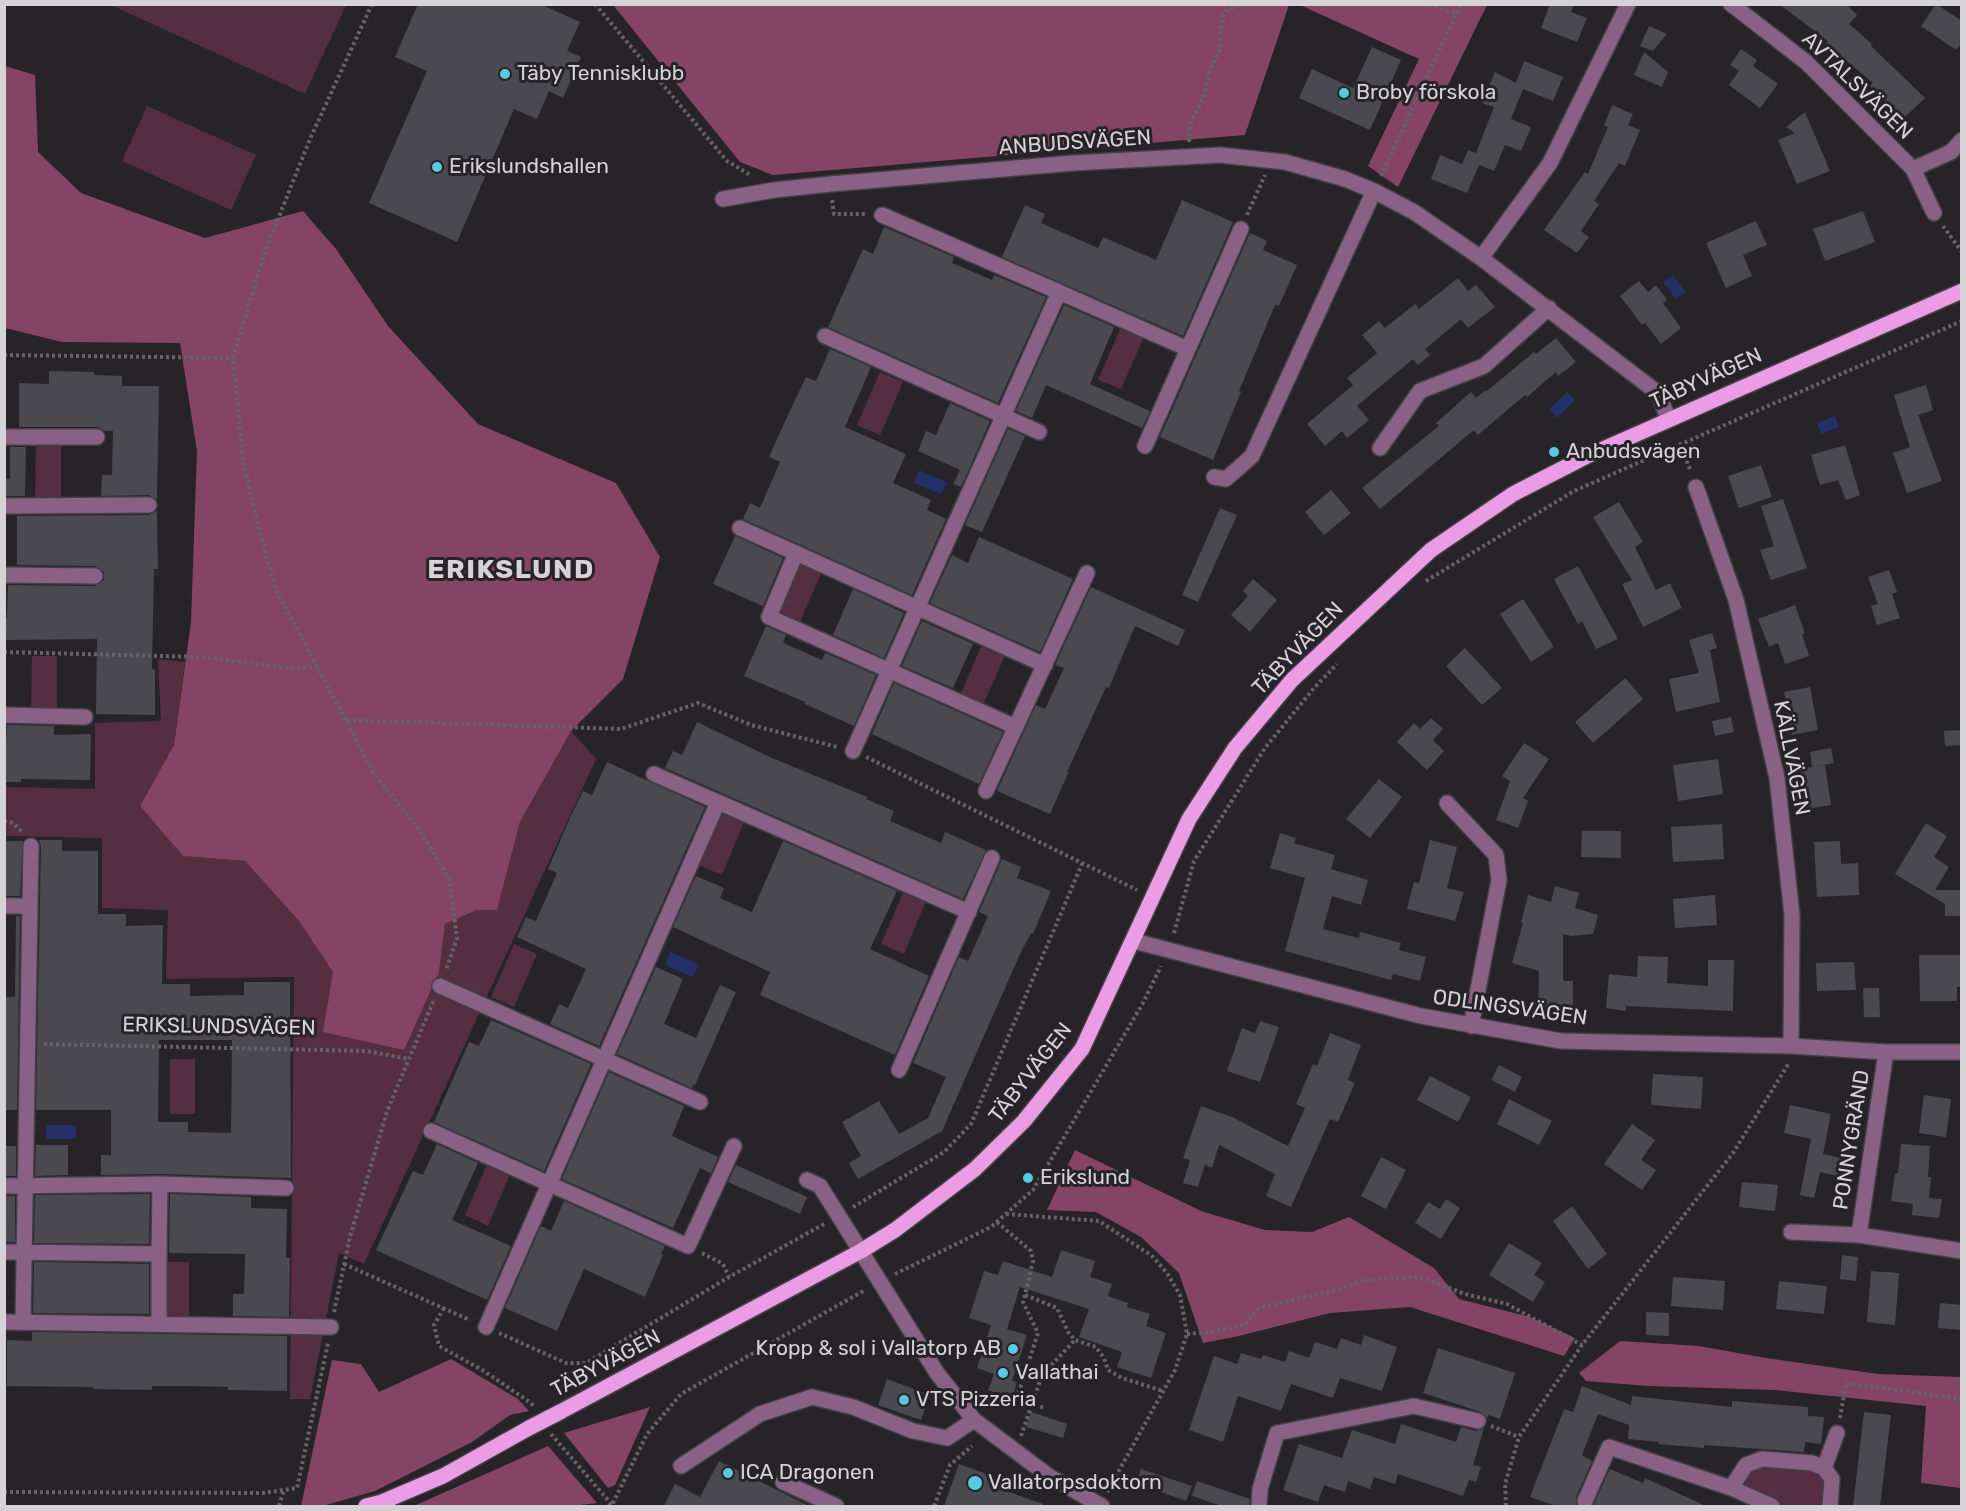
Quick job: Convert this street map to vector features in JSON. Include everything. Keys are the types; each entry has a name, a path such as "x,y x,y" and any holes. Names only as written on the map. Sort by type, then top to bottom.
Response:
{"main road":[{"name":"TÄBYVÄGEN","path":"366,1506 382,1502 443,1476 861,1251 894,1230 975,1169 1024,1121 1082,1049 1189,819 1235,748 1292,680 1431,550 1513,494 1587,456 1668,418 1962,291"}],"street":[{"path":"1481,258 1550,163 1628,4"},
{"name":"AVTALSVÄGEN","path":"1731,4 1806,62 1913,170 1934,213"},
{"path":"1913,170 1952,152 1962,140"},
{"name":"ANBUDSVÄGEN","path":"723,199 774,190 1073,162 1220,155 1285,162 1345,179 1414,212 1549,308 1658,393 1668,418"},
{"path":"1214,477 1226,479 1252,456 1374,191"},
{"path":"882,215 1188,349"},
{"path":"1145,446 1241,229"},
{"path":"853,751 1059,292"},
{"path":"1380,448 1420,391 1484,366 1549,308"},
{"path":"825,336 1039,432"},
{"path":"4,437 96,437"},
{"name":"KÄLLVÄGEN","path":"1696,487 1736,600 1777,778 1792,915 1791,1046"},
{"path":"4,506 149,505"},
{"path":"740,528 1045,665"},
{"path":"796,553 769,617 1016,727"},
{"path":"987,791 1087,573"},
{"path":"4,575 95,576"},
{"path":"4,716 85,717"},
{"path":"654,774 969,912"},
{"path":"486,1327 718,802"},
{"path":"1447,803 1496,855 1499,880 1471,1026"},
{"path":"24,1322 31,846"},
{"path":"899,1070 992,858"},
{"path":"4,906 30,906"},
{"name":"ODLINGSVÄGEN","path":"1134,941 1421,1016 1561,1041 1791,1046 1886,1052 1962,1052"},
{"path":"440,986 700,1102"},
{"name":"PONNYGRÄND","path":"1858,1235 1886,1052"},
{"path":"431,1131 688,1246 734,1146"},
{"path":"807,1180 820,1186 937,1373 974,1420 1050,1478 1101,1506"},
{"path":"159,1324 160,1184"},
{"path":"4,1185 160,1184 286,1188"},
{"name":"PONNYGRÄND","path":"1791,1232 1858,1235 1962,1251"},
{"path":"4,1252 159,1254"},
{"path":"4,1322 331,1327"},
{"path":"681,1466 759,1414 812,1396 853,1407 913,1431 947,1438 974,1420"},
{"path":"1259,1506 1260,1489 1277,1433 1414,1406 1478,1421"},
{"path":"1824,1468 1837,1434"},
{"path":"1585,1502 1609,1448 1731,1488 1772,1506"},
{"path":"1731,1488 1746,1465 1762,1459 1812,1463 1824,1468 1832,1479 1830,1506"},
{"path":"783,1482 836,1506"}],"path":[{"path":"4,1492 263,1493 297,1488 350,1238 387,1111 440,986 457,938 449,879 419,829 375,775 276,590 243,461 233,358 264,254 310,139 372,4"},
{"path":"596,4 727,161 774,190"},
{"path":"1188,156 1190,125 1205,93 1210,69 1221,48 1220,35 1223,16 1229,8 1250,4"},
{"path":"1423,4 1457,13"},
{"path":"1374,191 1461,4"},
{"path":"1241,229 1272,160"},
{"path":"831,184 834,214 882,215"},
{"path":"1934,213 1962,252"},
{"path":"1422,583 1574,491 1962,321"},
{"path":"4,355 233,358"},
{"path":"1680,444 1696,487"},
{"path":"4,652 202,657 295,669 317,666"},
{"path":"549,1431 611,1506 647,1434 681,1394 879,1282 991,1227 1033,1190 1143,1003 1169,951 1194,861 1265,748 1314,688 1339,663"},
{"path":"346,720 621,729 698,703 751,725 853,751 1153,897"},
{"name":"ERIKSLUNDSVÄGEN","path":"28,1044 366,1051 409,1059"},
{"path":"1506,1506 1505,1484 1519,1437 1582,1345 1733,1153 1791,1061 1791,1046"},
{"path":"1006,1214 1099,1221 1152,1256 1167,1273 1180,1294 1187,1334 1175,1370 1131,1447 1101,1506"},
{"path":"997,1222 1031,1251 1033,1262 1023,1302 1038,1333 1016,1401 1045,1408"},
{"path":"688,1246 723,1264 729,1277"},
{"path":"344,1264 444,1308 434,1325 439,1346 484,1371 531,1403 537,1412"},
{"path":"1187,1334 1245,1325 1259,1308 1332,1291 1365,1280 1419,1277 1465,1294 1507,1304 1582,1345"},
{"path":"1025,1295 1057,1308 1068,1332 1075,1340 1096,1347 1104,1358 1108,1370 1163,1390"},
{"path":"1016,1451 1041,1375 1075,1340"},
{"path":"1837,1434 1846,1383 1962,1399"},
{"path":"1478,1421 1519,1437"},
{"path":"934,1506 950,1466 972,1446"},
{"path":"279,1506 284,1490"}],"shaded area":[{"path":"111,5 346,5 305,94"},
{"path":"613,5 1289,5 1245,135 773,175 740,162"},
{"path":"1300,5 1487,5 1398,187 1368,166 1419,59"},
{"path":"5,66 35,75 38,152 81,193 205,238 303,211 336,249 388,326 478,424 616,483 660,557 623,679 571,731 520,822 497,910 477,910 445,924 439,972 404,1050 323,1032 333,972 299,921 245,861 183,856 140,806 174,745 191,622 197,451 180,343 62,342 5,328"},
{"path":"147,106 256,155 231,210 122,161"},
{"path":"1121,327 1144,337 1121,389 1098,380"},
{"path":"880,372 903,382 880,435 857,425"},
{"path":"36,445 61,446 61,501 35,501"},
{"path":"799,561 822,571 799,624 776,614"},
{"path":"982,644 1006,653 982,707 960,696"},
{"path":"32,656 57,656 57,711 31,711"},
{"path":"158,659 185,662 174,745 140,806 183,856 245,861 299,921 333,972 439,972 445,924 477,910 497,910 520,822 571,731 596,759 364,1264 339,1253 310,1399 290,1399 294,977 166,979 168,910 102,908 102,838 5,836 5,787 95,789 95,723 161,721"},
{"path":"721,812 744,822 722,875 698,865"},
{"path":"904,891 926,901 904,954 881,944"},
{"path":"514,944 537,954 514,1007 491,997"},
{"path":"170,1059 195,1059 195,1114 170,1114"},
{"path":"1075,1150 1201,1211 1265,1230 1312,1232 1349,1217 1434,1268 1459,1299 1530,1317 1575,1338 1564,1356 1410,1307 1330,1313 1203,1343 1179,1273 1141,1237 1096,1212 1047,1210"},
{"path":"488,1162 511,1172 488,1226 465,1215"},
{"path":"164,1262 189,1262 189,1317 164,1317"},
{"path":"1620,1341 1699,1346 1878,1374 1961,1377 1961,1488 1921,1483 1926,1406 1775,1390 1647,1386 1586,1381 1579,1373"},
{"path":"451,1359 518,1399 529,1411 510,1415 472,1442 375,1491 326,1505 301,1506 332,1360 361,1364 379,1392"},
{"path":"650,1407 615,1485 608,1488 564,1433"},
{"path":"548,1446 597,1503 571,1506 414,1506"},
{"path":"1746,1465 1824,1468 1830,1506 1772,1506 1731,1488"}],"water":[{"path":"1673,275 1686,292 1676,299 1663,282"},
{"path":"1567,392 1575,400 1557,418 1549,410"},
{"path":"1835,416 1839,427 1821,434 1817,423"},
{"path":"919,470 947,482 941,494 914,483"},
{"path":"670,952 698,964 693,977 665,965"},
{"path":"46,1125 76,1125 76,1139 46,1139"}],"building":[{"path":"418,4 540,4 580,22 567,51 581,57 563,98 549,91 537,119 514,109 457,242 369,203 427,71 395,57"},
{"path":"1550,4 1574,4 1571,12 1587,18 1577,42 1541,28"},
{"path":"1779,4 1846,4 1857,15 1849,24 1925,98 1903,119 1870,86 1873,83 1826,43 1828,41"},
{"path":"1936,4 1962,21 1962,42 1956,50 1921,26"},
{"path":"1649,26 1667,34 1653,51 1640,46"},
{"name":"Broby förskola","path":"1372,47 1401,60 1370,130 1299,98 1312,69 1353,88"},
{"path":"1741,49 1757,60 1753,66 1778,84 1760,108 1729,85 1739,71 1730,65"},
{"path":"1644,52 1668,72 1662,87 1634,75"},
{"path":"1524,61 1563,77 1553,101 1523,89 1511,119 1531,127 1521,151 1505,145 1494,171 1479,165 1467,193 1431,179 1440,155 1462,164 1468,150 1476,153 1494,107 1482,103 1495,72 1516,83"},
{"path":"1612,105 1633,114 1628,125 1640,130 1625,166 1619,163 1594,201 1599,204 1581,231 1589,237 1577,253 1544,230 1585,172 1588,174 1608,127 1604,125"},
{"path":"1805,112 1830,171 1797,184 1778,140 1795,133 1786,127"},
{"path":"1182,200 1233,222 1183,336 1002,257 1025,205 1045,214 1041,223 1098,248 1103,237 1156,260"},
{"path":"1863,211 1875,242 1825,261 1813,229"},
{"path":"1756,221 1767,245 1743,255 1752,276 1726,288 1706,243"},
{"path":"884,227 954,257 952,263 992,280 994,275 1046,297 998,403 828,327 863,249 873,254"},
{"path":"1250,233 1267,241 1263,250 1297,265 1279,306 1275,305 1213,460 1160,437"},
{"path":"1458,278 1468,291 1476,285 1495,307 1468,328 1461,319 1425,349 1430,355 1418,365 1413,359 1357,406 1369,420 1347,438 1342,431 1325,446 1307,424 1353,385 1347,378 1377,353 1362,335 1379,321 1385,328 1415,304 1419,309"},
{"path":"1639,281 1648,292 1656,285 1667,300 1663,303 1681,328 1661,344 1645,323 1642,325 1620,296"},
{"path":"1064,305 1114,327 1090,384 1150,411 1142,428 1046,385 1032,418 1016,411"},
{"path":"1556,338 1576,362 1558,376 1556,372 1527,397 1525,395 1478,435 1474,430 1380,509 1362,488 1439,426 1436,423 1471,392 1476,398 1534,352 1536,354"},
{"path":"830,349 871,367 845,427 906,454 893,483 931,500 927,510 946,519 912,595 743,519 750,503 760,508 780,462 769,457 806,377 816,381"},
{"path":"49,371 94,372 94,375 122,376 122,386 159,386 157,500 149,495 101,496 102,475 112,475 113,431 105,431 97,427 19,427 19,383 49,384"},
{"path":"1926,385 1933,410 1918,415 1942,481 1907,493 1893,453 1910,447 1894,395"},
{"path":"950,403 990,421 961,487 953,484 960,470 918,451 926,431 936,435"},
{"path":"1008,429 1025,436 982,532 965,525"},
{"path":"1845,445 1860,495 1846,500 1838,480 1820,485 1811,455"},
{"path":"10,447 26,447 25,496 4,496 4,479 10,479"},
{"path":"1761,465 1772,497 1739,508 1728,476"},
{"path":"1331,490 1351,513 1324,535 1305,512"},
{"path":"1783,499 1807,568 1771,580 1760,550 1774,546 1761,506"},
{"path":"1619,502 1643,542 1635,547 1656,590 1670,583 1682,608 1643,627 1622,584 1632,580 1593,517"},
{"path":"1220,508 1237,515 1198,602 1182,595"},
{"path":"157,511 158,569 154,569 152,669 155,670 155,715 96,714 97,639 4,640 4,618 7,618 8,585 95,586 104,580 104,572 95,566 17,565 17,516 149,515"},
{"path":"735,536 783,558 763,606 713,584"},
{"path":"979,537 1073,579 1040,652 930,603 952,555 968,563"},
{"path":"1578,566 1618,639 1596,649 1582,621 1578,624 1554,579"},
{"path":"1889,570 1897,592 1892,594 1900,618 1877,625 1871,606 1878,604 1868,577"},
{"path":"1253,579 1277,600 1250,632 1231,615 1248,596 1243,591"},
{"path":"1091,587 1185,630 1178,646 1135,626 1109,688 1106,687 1050,814 997,791 1036,705 1045,709 1064,668 1055,665"},
{"path":"853,589 904,613 884,658 833,635"},
{"path":"1523,599 1554,647 1531,662 1500,614"},
{"path":"1795,605 1805,633 1802,634 1809,656 1785,664 1778,643 1769,647 1758,619"},
{"path":"922,621 973,644 953,688 902,666"},
{"path":"766,626 786,635 783,643 822,660 825,653 876,675 854,726 744,676"},
{"path":"1712,633 1717,648 1710,650 1720,702 1676,712 1669,679 1699,673 1689,640"},
{"path":"1465,648 1502,688 1482,705 1446,666"},
{"path":"1625,678 1643,699 1593,743 1575,722"},
{"path":"894,683 1003,732 979,784 872,734"},
{"path":"1810,687 1818,730 1792,735 1784,692"},
{"path":"1731,717 1734,732 1715,736 1712,721"},
{"path":"1431,718 1443,729 1433,740 1444,751 1427,770 1397,742 1414,723 1420,729"},
{"path":"697,722 772,758 867,797 866,799 894,811 890,821 941,843 945,832 986,850 963,899 665,768 673,751 682,755"},
{"path":"7,725 54,726 54,735 91,734 90,780 21,779 21,782 4,782"},
{"path":"1962,730 1962,745 1945,746 1944,731"},
{"path":"1524,743 1549,759 1523,798 1528,801 1518,828 1496,820 1510,781 1502,776"},
{"path":"1831,748 1834,763 1812,767 1810,752"},
{"path":"1718,759 1723,794 1678,801 1673,765"},
{"path":"607,762 705,807 599,1046 550,1024 559,1004 568,1008 586,969 517,937 526,917 536,921 557,873 548,869 570,818 583,791 592,795"},
{"path":"1825,765 1831,805 1807,809 1800,769"},
{"path":"1379,779 1402,797 1370,838 1346,819"},
{"path":"1926,823 1947,836 1934,857 1949,867 1935,890 1962,890 1962,916 1945,916 1945,904 1895,874"},
{"path":"1722,824 1724,859 1673,862 1671,827"},
{"path":"1582,831 1621,831 1621,858 1581,857"},
{"path":"1280,833 1296,838 1294,843 1335,855 1331,869 1368,880 1361,905 1332,896 1323,929 1359,938 1360,932 1401,943 1399,950 1426,957 1420,981 1393,974 1391,980 1285,951 1305,878 1270,868"},
{"path":"39,840 62,840 62,851 98,851 98,914 126,914 126,926 163,925 162,984 190,984 190,996 244,995 244,982 290,982 291,1178 160,1174 101,1175 101,1155 111,1155 111,1110 36,1110 41,846","holes":["159,1040 232,1040 231,1133 188,1132 188,1122 158,1122"]},
{"path":"1430,840 1457,847 1447,888 1464,892 1455,921 1407,909 1414,882 1419,883"},
{"path":"6,841 23,841 20,896 4,896"},
{"path":"783,841 897,891 870,949 929,976 895,1055 760,995 770,972 673,927 696,876 724,888 720,898 752,912"},
{"path":"1840,841 1841,864 1858,863 1859,895 1817,897 1814,842"},
{"path":"1002,859 1021,867 1017,878 1051,891 1033,934 1031,933 1020,954 942,1131 858,1179 849,1163 861,1156 842,1122 879,1101 899,1134 928,1118 946,1077 913,1063 959,957 968,961 988,916 979,912"},
{"path":"1555,886 1579,893 1575,908 1598,915 1593,934 1572,936 1563,934 1563,981 1573,981 1573,1012 1538,1012 1539,971 1512,963 1528,895 1551,902"},
{"path":"1715,895 1717,925 1675,928 1673,899"},
{"path":"16,916 20,916 17,1110 4,1110 4,997 15,997"},
{"path":"1919,955 1962,955 1962,987 1957,987 1957,1001 1920,1001"},
{"path":"1638,956 1668,957 1667,983 1708,986 1708,960 1734,960 1733,1011 1626,1006 1626,1011 1606,1008 1609,974 1637,977"},
{"path":"1854,962 1856,990 1817,991 1816,963"},
{"path":"656,967 683,979 664,1024 696,1038 720,985 736,992 692,1088 617,1054"},
{"path":"1863,988 1879,988 1880,1017 1864,1017"},
{"path":"491,1020 591,1064 544,1171 434,1122 469,1042 479,1046"},
{"path":"1260,1021 1279,1027 1260,1082 1227,1071 1242,1028 1255,1033"},
{"path":"1330,1033 1361,1045 1348,1080 1355,1083 1338,1122 1330,1119 1291,1207 1266,1196 1275,1174 1219,1145 1212,1168 1205,1165 1198,1187 1183,1183 1190,1160 1183,1158 1201,1106 1232,1117 1288,1146 1305,1108 1296,1104 1313,1064 1317,1066"},
{"path":"1499,1065 1522,1077 1515,1092 1491,1080"},
{"path":"609,1072 684,1106 672,1136 718,1157 711,1173 700,1168 673,1228 562,1179"},
{"path":"1653,1074 1703,1077 1701,1109 1651,1105"},
{"path":"1430,1076 1471,1097 1458,1122 1417,1100"},
{"path":"1924,1095 1951,1099 1946,1137 1919,1133"},
{"path":"1509,1099 1552,1121 1539,1145 1497,1124"},
{"path":"1790,1105 1831,1114 1823,1154 1840,1158 1837,1176 1820,1172 1814,1198 1800,1195 1811,1139 1784,1133"},
{"path":"1632,1124 1655,1140 1641,1160 1656,1170 1642,1190 1604,1164"},
{"path":"437,1144 478,1163 452,1220 511,1246 487,1300 376,1250 413,1171 423,1175"},
{"path":"1901,1144 1930,1146 1929,1198 1942,1199 1939,1218 1912,1215 1913,1204 1891,1201 1895,1173 1898,1173"},
{"path":"36,1145 68,1145 68,1175 35,1176"},
{"path":"4,1146 16,1146 16,1176 4,1176"},
{"path":"1381,1157 1406,1170 1386,1209 1361,1196"},
{"path":"736,1165 807,1197 800,1214 728,1182"},
{"path":"1742,1182 1778,1185 1775,1211 1739,1207"},
{"path":"150,1194 149,1244 34,1243 35,1195"},
{"path":"170,1194 251,1197 251,1208 287,1209 286,1258 290,1258 289,1317 233,1316 233,1294 244,1294 245,1254 169,1253"},
{"path":"4,1196 15,1196 15,1242 4,1242"},
{"path":"1446,1199 1460,1208 1441,1239 1415,1223 1428,1202 1440,1209"},
{"path":"564,1201 665,1246 645,1297 584,1269 557,1331 505,1308 541,1226 551,1231"},
{"path":"1572,1206 1607,1254 1588,1269 1553,1221"},
{"path":"1509,1243 1542,1263 1534,1275 1545,1282 1533,1302 1489,1275"},
{"path":"1061,1250 1095,1261 1090,1277 1112,1284 1108,1296 1128,1303 1127,1307 1150,1314 1146,1326 1166,1333 1151,1378 1117,1367 1122,1352 1079,1337 1089,1309 1020,1287 1007,1329 1027,1335 1012,1381 1017,1382 1012,1398 988,1390 994,1374 977,1368 991,1325 969,1318 984,1271 998,1275 1003,1261 1052,1277"},
{"path":"1842,1255 1858,1257 1856,1281 1840,1279"},
{"path":"34,1262 149,1264 149,1314 33,1313"},
{"path":"1871,1271 1899,1273 1895,1325 1867,1322"},
{"path":"1673,1277 1725,1281 1723,1310 1671,1306"},
{"path":"1779,1281 1827,1286 1824,1314 1776,1309"},
{"path":"1940,1303 1962,1305 1962,1330 1938,1328"},
{"path":"1646,1312 1669,1313 1669,1336 1646,1335"},
{"path":"32,1332 287,1336 287,1391 228,1390 228,1387 193,1386 152,1386 152,1390 7,1386 7,1340 32,1341"},
{"path":"1364,1335 1397,1347 1382,1391 1340,1378 1333,1398 1291,1384 1281,1411 1238,1396 1223,1442 1189,1430 1214,1356 1237,1364 1241,1353 1261,1359 1263,1355 1285,1362 1289,1351 1309,1358 1315,1342 1337,1349 1341,1338 1361,1345"},
{"path":"1438,1348 1515,1373 1500,1419 1488,1415 1487,1419 1481,1412 1423,1393"},
{"name":"VTS Pizzeria","path":"887,1379 930,1395 921,1420 878,1405"},
{"path":"1582,1386 1631,1405 1632,1396 1732,1407 1732,1401 1808,1407 1808,1416 1824,1417 1821,1444 1805,1442 1804,1452 1658,1444 1659,1442 1628,1439 1629,1425 1598,1414 1582,1455 1592,1461 1576,1497 1577,1506 1556,1506 1530,1497 1564,1409 1573,1412"},
{"path":"1031,1412 1067,1424 1063,1438 1026,1427"},
{"path":"1864,1412 1891,1415 1880,1506 1853,1506"},
{"path":"1401,1424 1456,1442 1461,1427 1476,1431 1484,1428 1473,1465 1481,1467 1476,1482 1469,1480 1463,1496 1398,1474 1395,1484 1374,1477 1370,1489 1348,1481 1345,1492 1324,1485 1318,1502 1283,1490 1299,1444 1342,1458 1352,1430 1395,1444"},
{"name":"ICA Dragonen","path":"719,1461 809,1506 664,1506 675,1484 700,1497"},
{"name":"Vallatorpsdoktorn","path":"959,1464 998,1478 995,1487 1043,1504 1042,1506 944,1506"},
{"path":"1141,1469 1192,1486 1186,1501 1136,1483"},
{"path":"1610,1469 1643,1483 1645,1478 1706,1506 1593,1506"},
{"path":"1197,1481 1250,1499 1249,1506 1222,1506 1192,1496"}],"place":[{"name":"Täby Tennisklubb","path":"505,74"},
{"name":"Broby förskola","path":"1344,93"},
{"name":"Erikslundshallen","path":"437,167"},
{"name":"Anbudsvägen","path":"1554,452"},
{"name":"Erikslund","path":"1028,1178"},
{"name":"Kropp & sol i Vallatorp AB","path":"1013,1349"},
{"name":"Vallathai","path":"1003,1373"},
{"name":"VTS Pizzeria","path":"904,1400"},
{"name":"ICA Dragonen","path":"728,1473"},
{"name":"Vallatorpsdoktorn","path":"975,1483"}],"district":[{"name":"ERIKSLUND","path":"511,570"}]}
